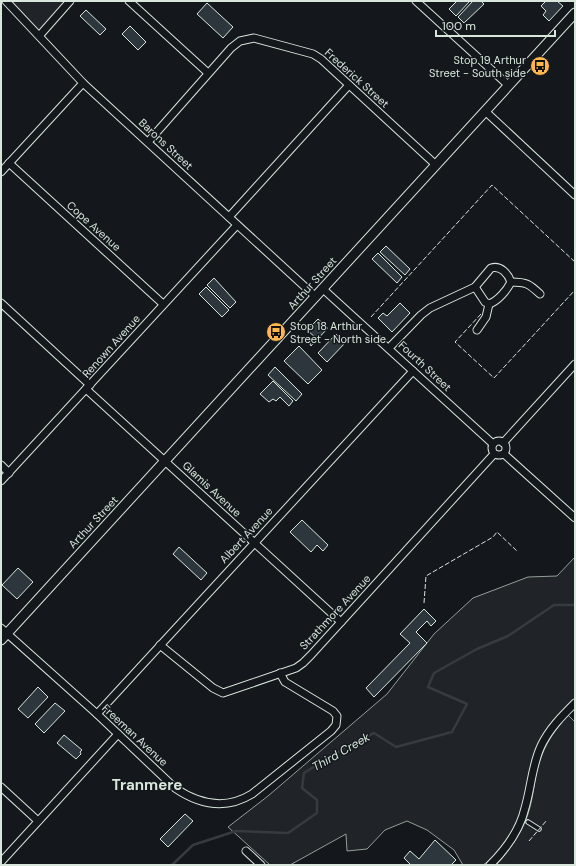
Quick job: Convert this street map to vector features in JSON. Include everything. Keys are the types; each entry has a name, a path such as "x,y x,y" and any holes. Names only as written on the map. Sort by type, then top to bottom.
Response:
{"street":[{"path":"1,7 6,1"},
{"name":"Barons Street","path":"6,1 40,35 83,83 316,297"},
{"path":"40,35 70,1"},
{"path":"129,1 208,73"},
{"path":"416,1 508,85"},
{"name":"Arthur Street","path":"3,634 166,461 575,13"},
{"name":"Frederick Street","path":"148,142 208,73 232,48 240,41 248,38 254,38 313,54 321,59 436,165"},
{"path":"1,172 83,83"},
{"path":"229,217 349,85"},
{"path":"485,111 573,190"},
{"name":"Cope Avenue","path":"9,163 163,304"},
{"name":"Renown Avenue","path":"1,481 237,225"},
{"path":"389,348 421,315 430,308 475,287 489,270 494,267 506,273 511,282"},
{"path":"511,282 523,282 529,284 540,294"},
{"path":"489,304 495,301 508,289 511,282"},
{"path":"475,287 485,302 489,304"},
{"name":"Fourth Street","path":"323,289 493,444"},
{"name":"Glamis Avenue","path":"1,303 253,543 341,622"},
{"path":"477,330 486,317 489,304"},
{"path":"504,454 498,456 494,454 491,448 493,444 499,441 503,442 574,367"},
{"name":"Albert Avenue","path":"96,714 413,371"},
{"path":"503,442 506,448 504,454"},
{"name":"Strathmore Avenue","path":"160,645 221,692 228,692 296,668 303,663 341,622 494,454"},
{"path":"504,454 575,518"},
{"path":"1,465 9,473"},
{"name":"Freeman Avenue","path":"3,634 96,714 170,783 186,796 200,802 227,803 242,800 331,731 336,725 337,716 333,711 285,682 280,673"},
{"path":"490,865 505,848 520,824 540,748 556,723 575,703"},
{"path":"1,862 118,734"},
{"path":"1,787 38,821"},
{"path":"246,851 261,865"}],"lane":[{"path":"528,822 539,829"}],"shaded area":[{"path":"6,1 70,1 40,35"},
{"path":"575,557 575,703 546,737 525,809 502,852 483,865 463,865 454,850 427,830 407,821 385,830 367,849 347,851 346,834 290,865 270,865 228,827 268,796 387,694 434,634 473,598 528,577 557,576"},
{"path":"568,715 575,722 575,865 496,865 512,845 525,823 533,795 536,774 544,749 552,735"}],"building":[{"path":"457,1 470,1 456,16 449,9"},
{"path":"473,1 481,1 484,4 464,23 458,17"},
{"path":"546,1 557,1 563,6 549,21 543,15 546,11 541,6"},
{"path":"207,3 233,27 223,38 197,14"},
{"path":"86,10 106,29 100,35 80,16"},
{"path":"130,26 146,42 138,50 122,34"},
{"path":"386,246 410,269 405,275 380,252"},
{"path":"378,253 402,277 397,283 372,259"},
{"path":"214,278 236,302 230,308 207,285"},
{"path":"206,287 229,310 222,317 199,294"},
{"path":"400,303 410,313 392,332 378,318 383,313 387,316"},
{"path":"318,319 328,328 311,346 310,344 316,338 307,330"},
{"path":"336,334 345,343 327,362 318,353"},
{"path":"299,346 322,370 308,384 284,361"},
{"path":"275,367 302,394 296,401 268,375"},
{"path":"273,381 293,401 289,406 280,397 276,401 273,399 269,402 260,394"},
{"path":"302,520 328,545 323,551 317,545 311,552 290,532"},
{"path":"179,547 207,573 201,580 173,554"},
{"path":"18,568 33,582 17,599 2,585"},
{"path":"424,609 436,621 431,626 427,621 416,632 427,643 374,697 366,688 410,643 400,634"},
{"path":"38,687 48,697 28,718 18,709"},
{"path":"55,703 65,711 44,733 35,724"},
{"path":"64,735 82,750 80,752 81,754 76,759 57,743"},
{"path":"185,814 193,821 168,847 160,839"},
{"path":"435,840 456,860 451,865 411,865 404,858 410,851 419,859"}],"waterway":[{"name":"Third Creek","path":"172,865 193,845 236,831 288,833 317,813 317,800 302,788 304,773 349,745 374,733 396,747 452,732 467,704 428,687 434,673 477,649 508,636 554,605 575,605"}],"fence":[{"path":"371,317 492,185 575,262"},
{"path":"481,314 455,342 494,378 575,290"},
{"path":"424,603 426,576 493,537 497,532 518,552"},
{"path":"529,841 547,820"}],"place":[{"name":"Stop 19 Arthur Street - South side","path":"540,66"},
{"name":"Stop 18 Arthur Street - North side","path":"276,332"}],"district":[{"name":"Tranmere","path":"147,785"}]}
